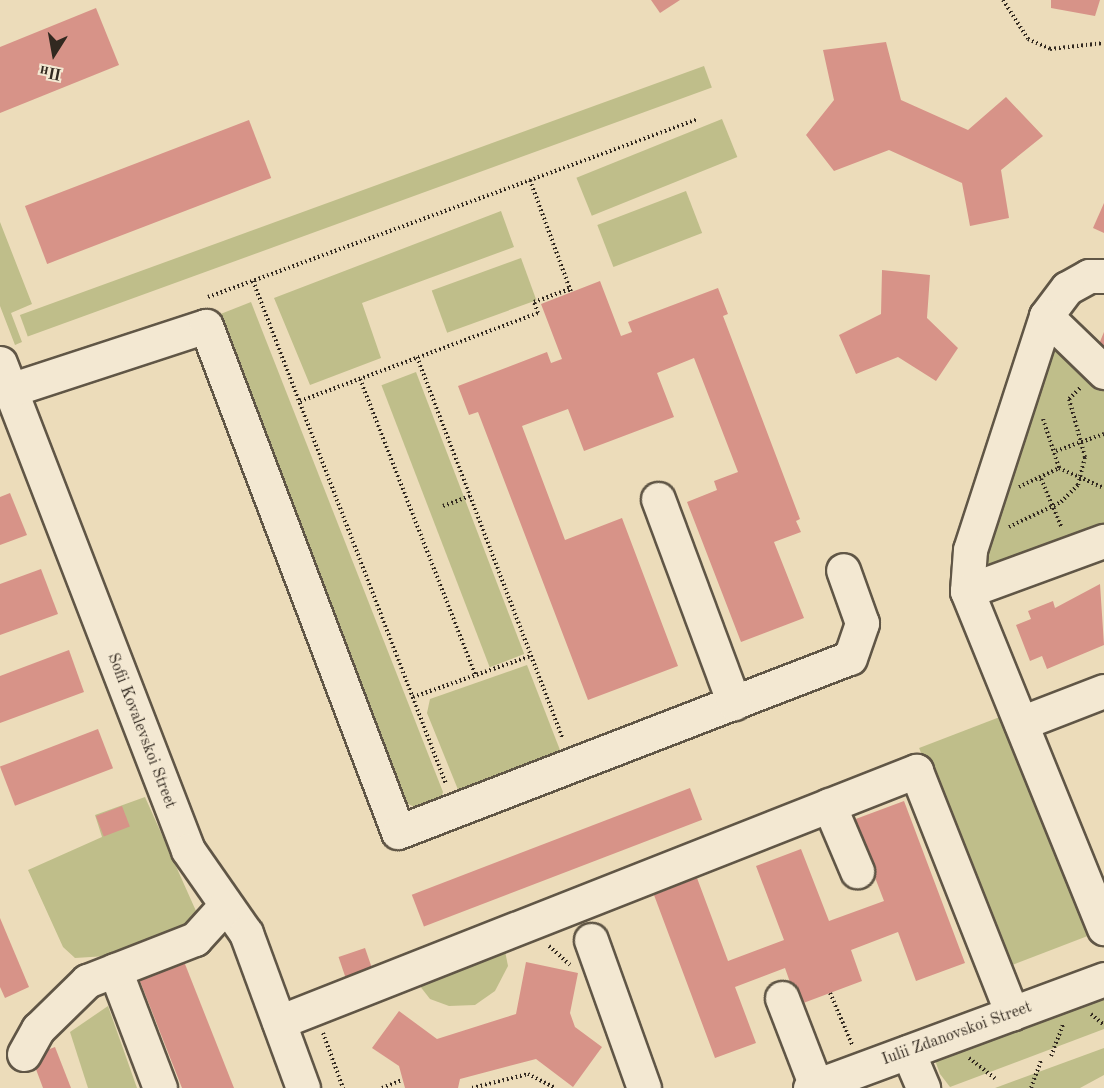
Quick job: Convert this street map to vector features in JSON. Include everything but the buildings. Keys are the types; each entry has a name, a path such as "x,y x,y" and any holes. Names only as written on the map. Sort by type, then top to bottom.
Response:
{"street":[{"path":"1104,276 1089,276 1067,288 1046,316 970,550 968,591 1104,928"},
{"path":"1046,316 1096,379"},
{"path":"5,376 206,326 398,832 850,658 862,623 843,570"},
{"name":"Sofii Kovalevskoi Street","path":"5,376 188,850 246,933 303,1088"},
{"path":"658,499 734,703"},
{"path":"968,591 1104,541"},
{"path":"1021,723 1104,690"},
{"path":"279,1022 916,771 1012,1014"},
{"path":"829,805 857,872"},
{"path":"24,1054 38,1029 87,981 195,939 225,906"},
{"path":"591,940 638,1086"},
{"path":"115,970 160,1088"},
{"name":"Iulii Zdanovskoi Street","path":"821,1086 1104,980"},
{"path":"782,998 821,1086"},
{"path":"908,1052 923,1088"}],"path":[{"path":"1003,0 1028,39 1050,50 1104,43"},
{"path":"197,301 698,119"},
{"path":"300,401 538,313 534,302 571,291 530,180"},
{"path":"253,281 456,810"},
{"path":"417,357 573,765"},
{"path":"360,378 476,676"},
{"path":"1007,538 1016,520 1053,506 1082,478 1082,442 1069,399 1096,379"},
{"path":"1040,412 1056,452 1059,468"},
{"path":"1056,452 1104,434"},
{"path":"1059,468 1104,488"},
{"path":"1010,491 1041,479 1059,468"},
{"path":"1041,479 1064,533"},
{"path":"443,507 470,496"},
{"path":"413,697 531,656"},
{"path":"830,993 855,1050"},
{"path":"1031,1088 1041,1060"},
{"path":"472,1088 528,1074 555,1088"},
{"path":"382,1088 402,1080"}],"shaded area":[{"path":"704,66 712,88 28,337 20,315"},
{"path":"722,119 737,157 592,216 576,178"},
{"path":"686,191 702,233 613,267 597,225"},
{"path":"501,211 514,247 362,303 381,358 310,385 274,298"},
{"path":"0,222 32,304 11,313 22,342 15,345 0,306"},
{"path":"521,258 536,300 447,333 432,290"},
{"path":"251,302 443,792 439,805 423,811 406,803 218,315"},
{"path":"1065,349 1104,385 1104,529 989,572 982,555 1045,352"},
{"path":"416,372 524,654 490,667 381,385"},
{"path":"527,665 565,763 463,802 427,713 430,699"},
{"path":"1005,715 1090,935 1004,968 919,748"},
{"path":"145,797 196,911 191,930 107,956 75,958 63,947 28,870 102,837 95,815"},
{"path":"504,946 508,966 495,991 475,1005 449,1006 430,999 416,981"},
{"path":"1104,988 1104,1029 950,1087 940,1074 932,1052"},
{"path":"108,1006 137,1088 88,1088 70,1032"},
{"path":"1104,1048 1104,1075 1080,1088 995,1088"}]}
